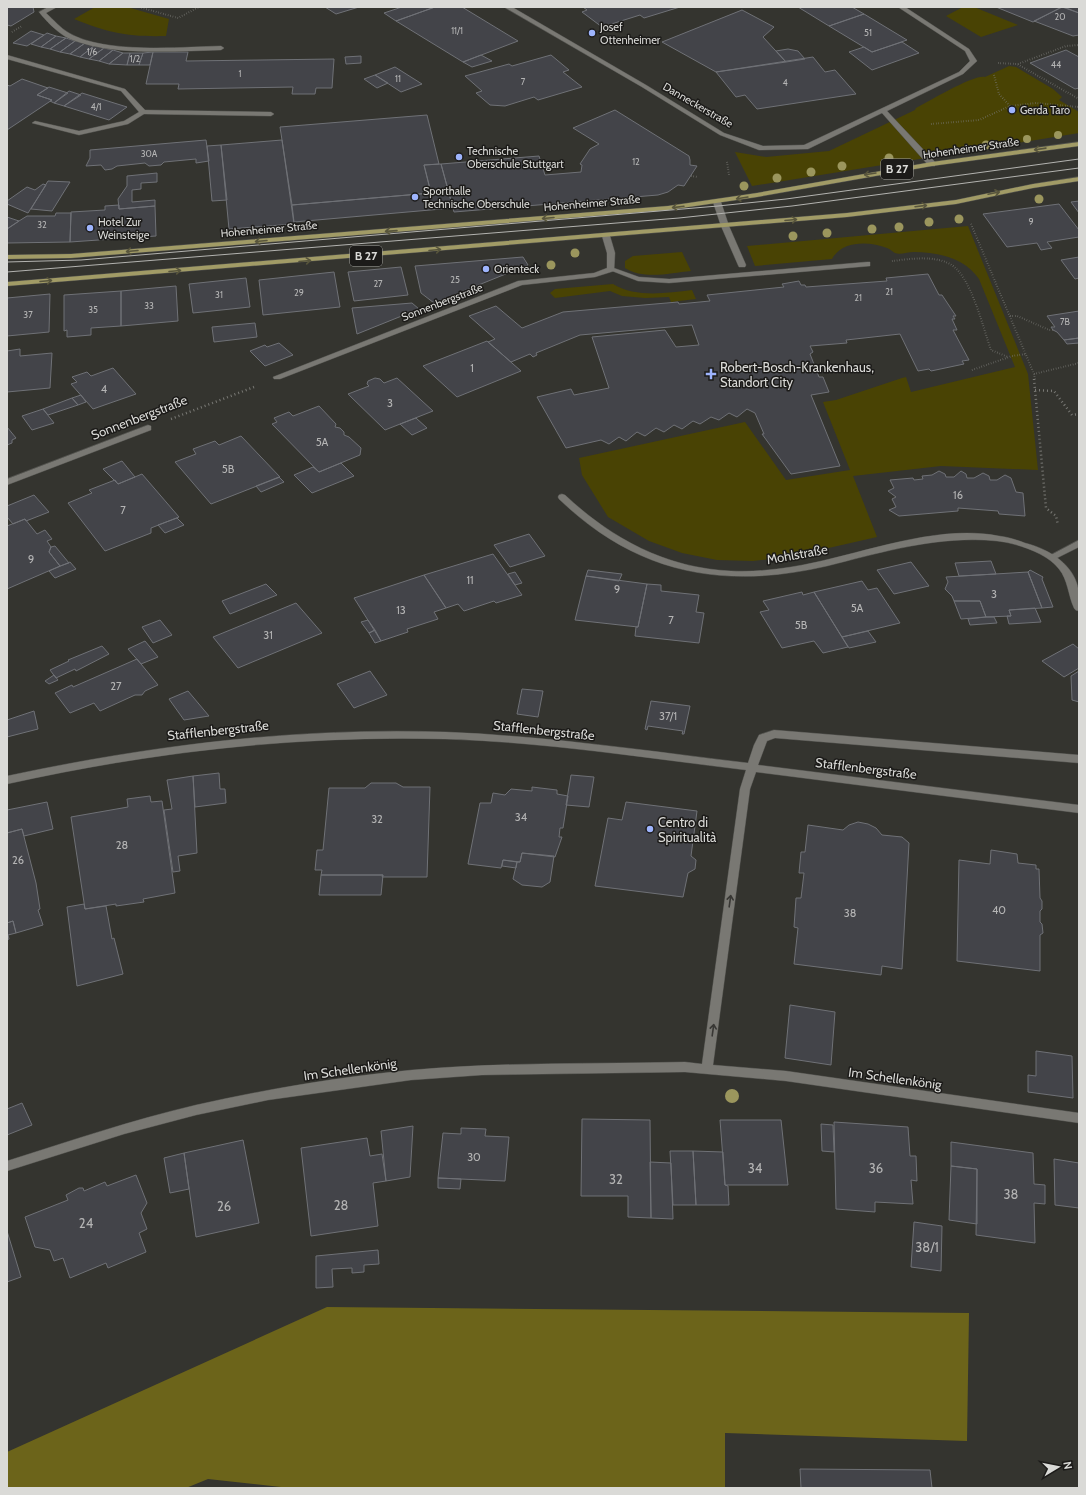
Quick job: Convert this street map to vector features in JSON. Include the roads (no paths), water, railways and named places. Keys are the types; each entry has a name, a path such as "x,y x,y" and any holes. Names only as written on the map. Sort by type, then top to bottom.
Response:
{"main road":[{"name":"Hohenheimer Straße","path":"7,257 98,254 660,209 717,202 932,164 1079,144"},
{"name":"B 27","path":"7,284 847,215 956,202 1033,186 1079,179"}],"street":[{"path":"54,7 42,12 70,36 88,41 120,47 220,48"},
{"name":"Danneckerstraße","path":"507,7 644,86 722,134 762,148 805,147 884,111 961,73 974,61 967,50 901,7"},
{"path":"7,57 123,90 143,112"},
{"path":"884,111 932,164"},
{"path":"34,122 79,133 126,123 143,112 271,114"},
{"path":"717,202 724,226 742,266"},
{"path":"606,236 611,253 610,269 638,279 669,281 867,264"},
{"name":"Sonnenbergstraße","path":"277,377 521,283 594,275 610,269"},
{"name":"Sonnenbergstraße","path":"7,482 148,428"},
{"name":"Mohlstraße","path":"562,497 581,517 593,526 638,552 675,565 715,573 776,573 908,544 960,537 995,538 1012,541 1038,549 1052,557 1061,565 1071,582 1079,608"},
{"path":"1052,557 1079,543"},
{"name":"Stafflenbergstraße","path":"7,780 82,764 177,748 271,738 366,734 451,736 506,739 1079,809"},
{"path":"707,1069 745,789 760,741 763,738 774,734 1079,759"},
{"name":"Im Schellenkönig","path":"7,1166 51,1150 196,1110 340,1084 411,1075 482,1070 686,1067 786,1076 1079,1118"}],"tram line":[{"path":"7,262 81,260 718,206 786,199 1079,159"},
{"path":"7,272 679,218 792,206 1079,168"}],"place":[{"name":"Josef Ottenheimer","path":"592,33"},
{"name":"Gerda Taro","path":"1012,110"},
{"name":"Technische Oberschule Stuttgart","path":"459,157"},
{"name":"Sporthalle Technische Oberschule","path":"415,197"},
{"name":"Hotel Zur Weinsteige","path":"90,228"},
{"name":"Orienteck","path":"486,269"},
{"name":"Robert-Bosch-Krankenhaus, Standort City","path":"711,374"},
{"name":"Centro di Spiritualità","path":"650,829"}]}
